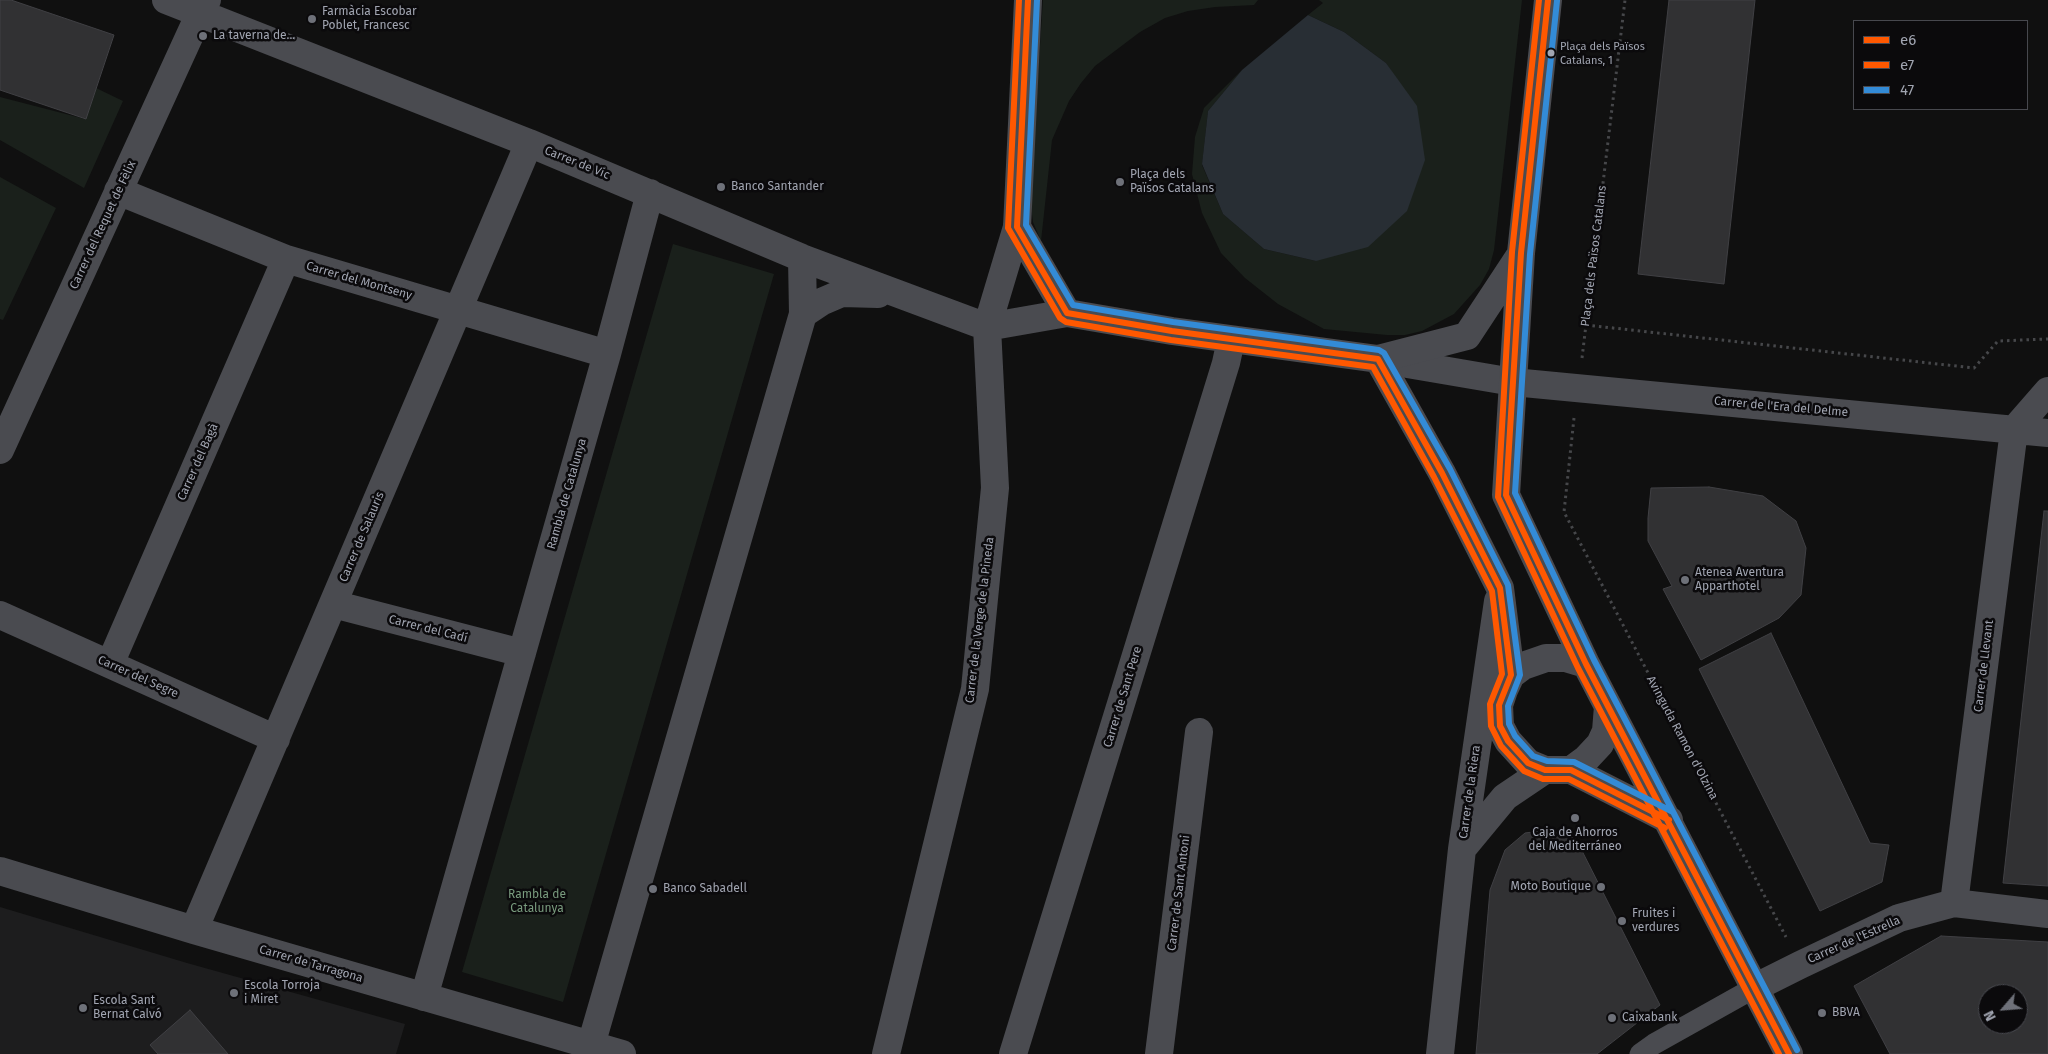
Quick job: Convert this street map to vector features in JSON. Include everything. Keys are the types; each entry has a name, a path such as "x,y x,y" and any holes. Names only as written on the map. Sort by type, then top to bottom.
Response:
{"street":[{"name":"Carrer de Vic","path":"166,0 203,6 802,258 987,327"},
{"path":"1028,0 1017,226 987,327 1067,313 1231,340 1378,359 1513,382"},
{"path":"1548,0 1521,253 1506,495 1586,664 1669,820 1789,1054"},
{"name":"Carrer del Requet de Fèlix","path":"0,450 203,6"},
{"name":"Carrer de Salauris","path":"194,930 529,143"},
{"name":"Carrer del Montseny","path":"118,191 286,259 607,354"},
{"name":"Rambla de Catalunya","path":"424,997 607,354 650,193"},
{"path":"1017,226 1067,313"},
{"path":"1378,359 1467,336 1521,253"},
{"path":"591,1045 803,314 802,258"},
{"name":"Carrer del Bagà","path":"110,664 286,259"},
{"path":"803,314 821,302 842,294 896,294"},
{"name":"Carrer de la Verge de la Pineda","path":"886,1054 975,689 995,488 987,327"},
{"name":"Carrer de Sant Pere","path":"1013,1054 1226,363 1231,340"},
{"path":"1378,359 1442,473 1500,588 1511,675"},
{"name":"Carrer de l'Era del Delme","path":"1513,382 2048,434"},
{"path":"2014,430 2048,392"},
{"name":"Carrer de Llevant","path":"1954,904 2014,430"},
{"name":"Carrer de la Riera","path":"1440,1054 1462,849 1500,588"},
{"name":"Carrer del Cadí","path":"333,604 522,653"},
{"name":"Carrer del Segre","path":"0,615 276,739"},
{"path":"1586,664 1566,658 1546,658 1522,666 1511,675 1499,705 1500,726 1508,741 1528,763 1558,770 1669,820"},
{"path":"1558,770 1586,759 1600,744 1606,731 1608,706"},
{"name":"Carrer de Sant Antoni","path":"1159,1054 1199,732"},
{"name":"Carrer de la Riera","path":"1462,849 1505,797 1558,770"},
{"name":"Carrer de Tarragona","path":"0,871 194,930 622,1054"},
{"name":"Carrer de l'Estrella","path":"1754,988 1800,964 1899,918 1954,904 2048,914"},
{"path":"1640,1054 1654,1044 1754,988"}],"path":[{"name":"Plaça dels Països Catalans","path":"1564,512 1577,388 1625,0"},
{"path":"1586,325 1974,368 1998,341 2048,339"},
{"name":"Avinguda Ramon d'Olzina","path":"1564,512 1800,964"}],"shaded area":[{"path":"1308,15 1344,32 1386,63 1417,106 1425,160 1407,211 1368,247 1316,261 1264,249 1223,214 1202,164 1208,111 1242,70"},
{"path":"0,907 187,963 405,1024 396,1054 0,1054"}],"green space":[{"path":"1043,0 1258,0 1254,5 1215,7 1188,11 1165,18 1140,32 1095,66 1069,101 1052,140 1041,241 1033,222 1030,199"},
{"path":"1319,0 1522,0 1494,250 1489,269 1480,285 1454,314 1422,331 1405,335 1387,335 1324,329 1278,304 1245,278 1221,253 1202,213 1192,174 1195,137 1204,108 1242,70 1208,111 1202,165 1223,214 1264,249 1316,261 1393,74 1386,63 1344,32 1308,15 1323,3"},
{"path":"96,88 123,101 84,188 0,140 0,97 85,119"},
{"path":"0,177 56,208 3,320 0,319"},
{"name":"Rambla de Catalunya","path":"673,244 774,274 563,1002 462,972"}],"building":[{"path":"0,0 11,0 114,35 86,119 0,90"},
{"path":"1669,0 1755,0 1724,284 1638,274"},
{"path":"1709,487 1763,496 1796,521 1806,548 1801,595 1779,618 1701,660 1663,589 1672,586 1648,541 1648,518 1651,488"},
{"path":"2044,511 2048,511 2048,886 2003,883"},
{"path":"1771,633 1870,843 1889,845 1882,882 1820,911 1699,669"},
{"path":"1549,830 1576,839 1660,1005 1597,1054 1476,1054 1490,890 1505,850 1525,833"},
{"path":"1941,936 2048,942 2048,1054 1890,1054 1854,986"},
{"path":"190,1010 228,1054 158,1054 150,1045"}],"transit line":[{"name":"e7","path":"1019,0 1008,228 1060,318 1066,322 1171,340 1373,367 1434,477 1492,591 1502,674 1490,704 1491,726 1501,746 1524,771 1543,779 1569,779 1665,828"},
{"name":"e6","path":"1028,0 1017,227 1067,313 1172,331 1378,359 1442,473 1500,588 1511,675 1499,705 1500,726 1508,741 1528,763 1545,770 1571,770 1669,820"},
{"name":"47","path":"1037,0 1026,225 1073,305 1173,322 1379,350 1384,353 1450,469 1508,585 1520,675 1508,706 1509,724 1515,736 1533,756 1547,761 1574,762 1673,812"},
{"name":"e7","path":"1539,0 1512,252 1498,497 1578,668 1779,1054"},
{"name":"e6","path":"1548,0 1521,253 1506,495 1586,664 1789,1054"},
{"name":"47","path":"1557,1 1530,254 1515,493 1594,660 1797,1050"}],"place":[{"name":"Farmàcia Escobar Poblet, Francesc","path":"312,19"},
{"name":"La taverna de...","path":"203,36"},
{"name":"Plaça dels Països Catalans, 1","path":"1551,53"},
{"name":"Plaça dels Països Catalans","path":"1120,182"},
{"name":"Banco Santander","path":"721,187"},
{"name":"Atenea Aventura Apparthotel","path":"1685,580"},
{"name":"Caja de Ahorros del Mediterráneo","path":"1575,818"},
{"name":"Moto Boutique","path":"1601,887"},
{"name":"Banco Sabadell","path":"653,889"},
{"name":"Fruites i verdures","path":"1622,921"},
{"name":"Escola Torroja i Miret","path":"234,993"},
{"name":"Escola Sant Bernat Calvó","path":"83,1008"},
{"name":"BBVA","path":"1822,1013"},
{"name":"Caixabank","path":"1612,1018"}]}
